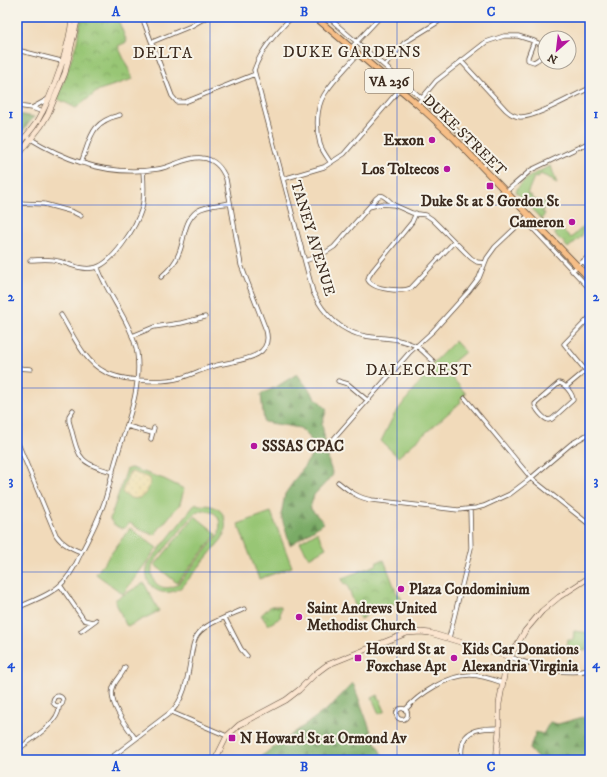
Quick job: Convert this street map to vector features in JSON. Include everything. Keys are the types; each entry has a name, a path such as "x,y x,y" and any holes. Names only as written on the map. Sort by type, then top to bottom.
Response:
{"main road":[{"name":"DUKE STREET","path":"315,17 417,104 452,136 507,191 590,279"}],"street":[{"path":"17,46 19,17"},
{"path":"17,147 38,120 65,62 72,17"},
{"path":"17,157 32,139 48,114 78,17"},
{"path":"142,17 172,96 177,102 185,102 255,74 255,67 271,38 292,17"},
{"path":"152,42 191,26 207,17"},
{"path":"328,17 452,125 488,161 483,167"},
{"path":"351,48 380,17"},
{"path":"385,66 404,43 438,22 441,17"},
{"path":"417,104 436,81 482,45 495,38 504,36 518,36 534,41 544,46 544,51 539,60 534,62 528,60 528,57 534,41"},
{"path":"17,50 65,62"},
{"path":"331,163 322,148 319,138 318,119 321,102 328,90 358,54"},
{"path":"461,61 506,110 511,114 520,117 533,114 590,88"},
{"name":"TANEY AVENUE","path":"255,74 316,297 326,313 336,323 359,334 394,338 416,346 433,361"},
{"path":"283,179 318,170 344,154 400,90"},
{"path":"32,108 48,99"},
{"path":"17,106 32,108 48,114"},
{"path":"81,163 92,133 102,122 120,115"},
{"path":"26,136 51,151 81,163 105,169 127,172 164,168 194,158 211,160 220,168 224,175 241,265 268,338 265,348 254,356 214,366 179,379 160,381 137,379 106,373 94,365 82,350 60,315"},
{"path":"507,191 531,170 590,142"},
{"path":"30,260 51,259 78,268 98,268 107,263 139,216 144,197 143,171"},
{"path":"305,261 323,254 334,247 378,195 381,194 394,205 407,211 429,216 474,260 485,263"},
{"path":"17,203 44,204 81,216"},
{"path":"161,277 172,267 178,257 185,230 193,216 204,208 230,203"},
{"path":"369,207 381,204 394,205"},
{"path":"416,213 412,222 373,270 369,276 369,282 378,287 399,290 412,288 454,242"},
{"path":"332,441 416,346 433,332 469,291 479,278 487,258 495,246 529,214"},
{"path":"524,220 590,289"},
{"path":"572,271 590,255"},
{"path":"583,261 590,269"},
{"path":"17,608 45,595 60,585 71,574 100,514 134,403 137,379 137,352 132,336 106,288 98,268"},
{"path":"132,336 147,329 205,317"},
{"path":"586,371 564,344 590,317"},
{"path":"566,387 590,367"},
{"path":"17,368 31,369"},
{"path":"338,381 348,384 367,400"},
{"path":"559,383 566,387 573,396 573,400 551,420 547,420 535,407 536,403 559,383"},
{"path":"465,398 531,478 590,525"},
{"path":"73,410 69,416 69,421 82,459 91,466 113,472"},
{"path":"127,426 152,434"},
{"path":"151,439 154,428"},
{"path":"338,482 361,498 442,508 470,509 484,506 510,494 571,444 590,433"},
{"path":"17,441 56,535 64,544 81,552"},
{"path":"449,638 471,548 470,509"},
{"path":"496,760 499,728 499,704 505,670 510,657 525,631 542,611 590,577"},
{"path":"60,585 84,620 82,629 94,621 84,620"},
{"path":"108,760 171,712 180,701 184,690 194,639 198,633 204,628 244,609"},
{"path":"225,618 241,649 247,656"},
{"path":"215,760 227,736 243,722 286,700 299,690 315,674 333,662 407,633 426,632 449,638 545,669 574,672 590,670"},
{"path":"125,667 124,672 113,688 112,697 120,715 135,738"},
{"path":"405,710 422,695 457,676 476,675 503,683"},
{"path":"25,760 17,750 53,721 59,712 59,706"},
{"path":"171,712 227,736"},
{"path":"462,760 462,746 467,735 479,728 499,728"}],"green space":[{"path":"81,17 117,17 127,42 118,46 133,79 99,90 76,108 58,99 77,42"},
{"path":"17,114 34,117 17,138"},
{"path":"551,166 557,184 553,182 554,180 540,174 538,178 534,177 527,194 532,196 531,198 544,203 547,201 542,212 545,213 542,219 554,231 553,232 516,192 521,183 536,173"},
{"path":"587,223 590,227 582,231 582,236 568,248 564,244 565,243 554,234 561,228 571,238"},
{"path":"455,341 465,352 445,369 466,394 460,399 461,402 398,457 381,441 394,415 432,367 431,365"},
{"path":"297,374 314,396 327,409 322,424 329,463 333,475 314,495 310,508 324,523 290,545 281,515 285,494 312,455 310,438 300,428 264,422 261,394"},
{"path":"131,468 164,479 184,489 180,504 154,535 141,530 130,523 124,528 120,528 110,519 127,469"},
{"path":"196,503 199,505 209,505 216,508 223,515 225,519 225,529 222,539 183,586 175,591 168,592 161,592 155,589 147,578 149,562","holes":["204,510 214,513 218,517 220,523 219,534 178,584 166,588 157,584 152,575 153,563 195,513"]},
{"path":"271,512 292,567 259,579 238,524"},
{"path":"195,516 217,534 177,583 155,565"},
{"path":"130,528 157,548 123,594 96,574"},
{"path":"317,532 326,548 309,558 300,542"},
{"path":"384,560 397,594 400,595 402,601 368,614 360,619 347,584 344,584 342,578 376,565 377,562"},
{"path":"144,583 159,611 129,626 126,625 115,601"},
{"path":"271,606 281,606 280,618 268,625 261,615"},
{"path":"574,631 590,633 590,642 587,642 586,651 566,648 567,640 573,640"},
{"path":"353,683 374,740 385,760 256,760 330,707"},
{"path":"378,695 385,711 379,714 372,698"},
{"path":"583,717 590,723 590,760 539,760 530,750 536,732 543,734 550,722 558,724"}],"sand":[{"path":"132,472 150,478 148,490 141,497 132,498 122,492 129,473"}],"place":[{"name":"Exxon","path":"432,140"},
{"name":"Los Toltecos","path":"447,169"},
{"name":"Duke St at S Gordon St","path":"490,186"},
{"name":"Cameron","path":"572,222"},
{"name":"SSSAS CPAC","path":"254,446"},
{"name":"Plaza Condominium","path":"401,589"},
{"name":"Saint Andrews United Methodist Church","path":"299,617"},
{"name":"Howard St at Foxchase Apt","path":"358,658"},
{"name":"Kids Car Donations Alexandria Virginia","path":"454,658"},
{"name":"N Howard St at Ormond Av","path":"232,738"}],"district":[{"name":"DUKE GARDENS","path":"352,51"},
{"name":"DELTA","path":"163,52"},
{"name":"DALECREST","path":"419,369"}]}
